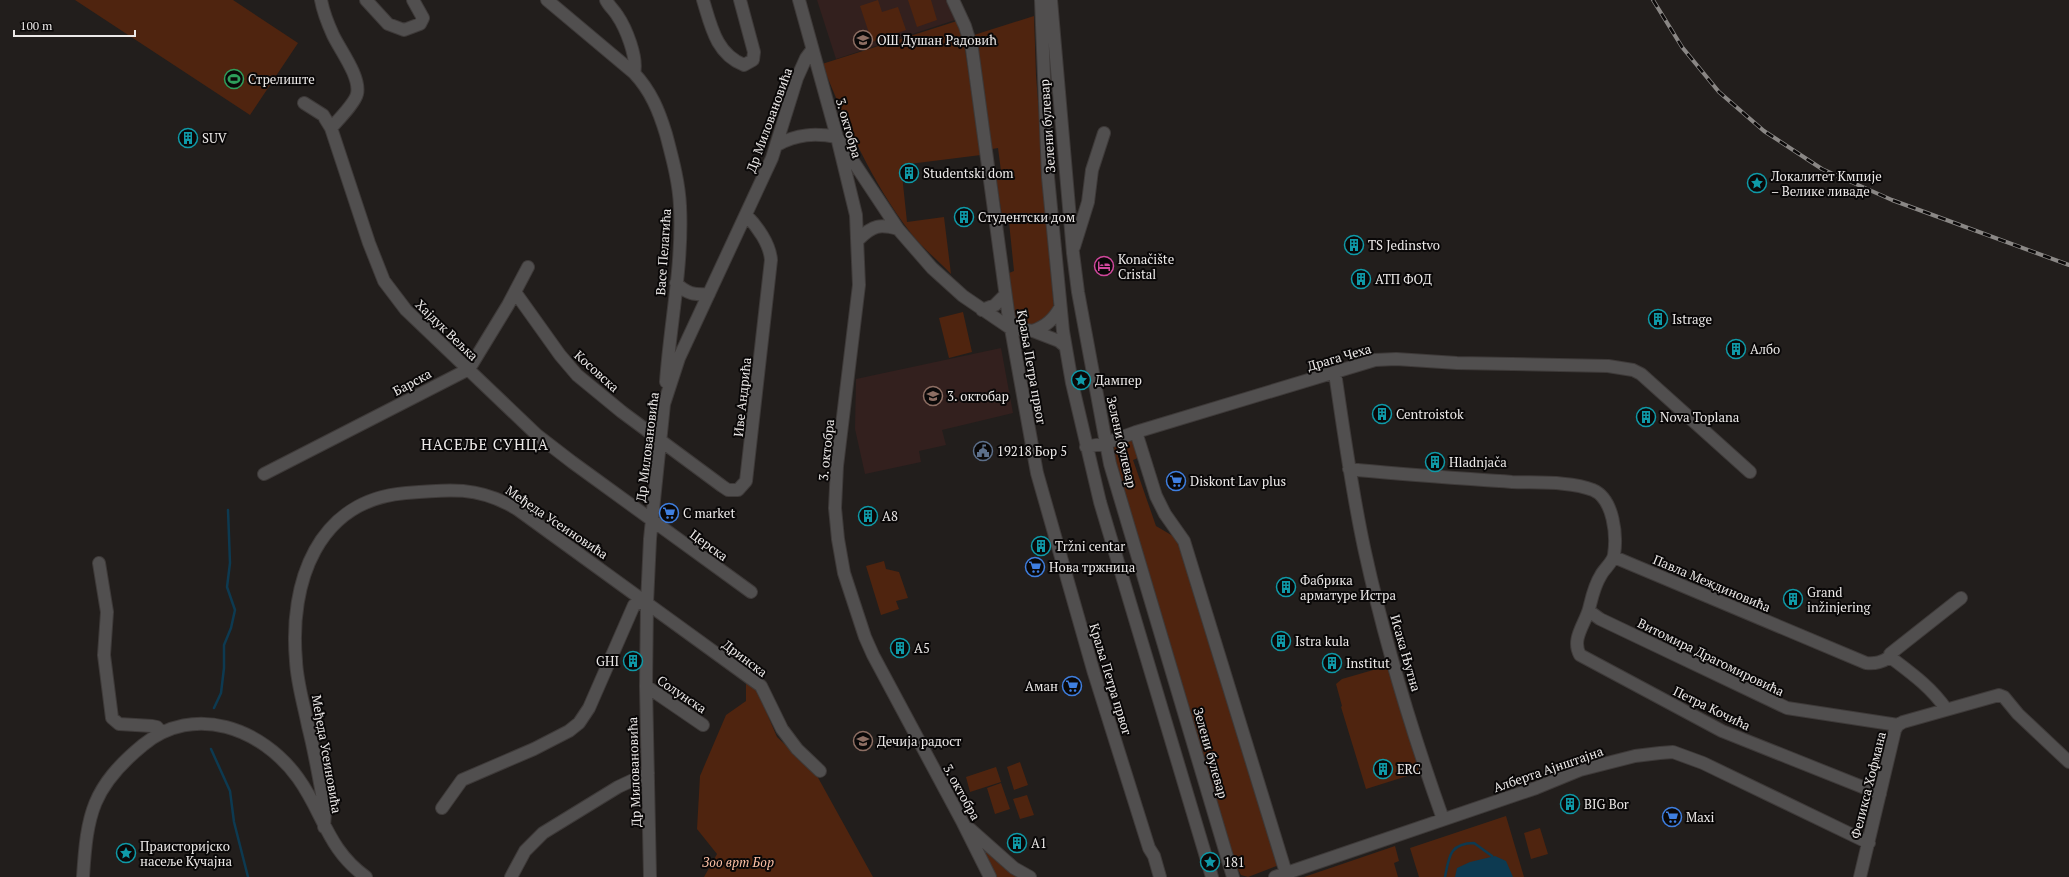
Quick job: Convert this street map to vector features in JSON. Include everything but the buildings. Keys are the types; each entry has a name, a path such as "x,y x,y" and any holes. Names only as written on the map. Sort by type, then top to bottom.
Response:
{"street":[{"path":"321,0 332,33 355,76 357,84 355,99 331,128"},
{"path":"366,0 388,24 404,30 420,24 424,18 413,0"},
{"name":"Васе Пелагића","path":"547,0 634,73 649,92 660,114 677,178 680,205 680,231 676,283 664,404"},
{"path":"606,0 618,17 635,58 634,73"},
{"path":"703,0 716,40 722,50 736,62 744,66 753,60 754,52 740,0"},
{"name":"3. октобра","path":"799,0 852,192 859,239 859,285 837,466 835,508 840,556 851,596 873,656 963,823 990,877"},
{"name":"Краља Петра првог","path":"953,0 965,26 972,49 1010,328 1039,483 1104,708 1149,848 1154,856 1160,877"},
{"name":"Зелени булевар","path":"1041,0 1046,149 1060,308 1065,346 1086,446 1102,510 1210,874"},
{"name":"Зелени булевар","path":"1051,0 1073,253 1078,292 1110,464 1233,877"},
{"name":"Др Миловановића","path":"650,877 646,686 647,603 651,520 664,404 679,358 777,145 797,78 806,58 812,50"},
{"name":"Хајдук Вељка","path":"304,103 323,115 331,128 369,242 384,281 406,310 537,435 651,520"},
{"path":"1073,253 1088,202 1092,170 1104,133"},
{"path":"777,145 787,140 810,134 838,137 898,229 932,268 963,296 1010,328 1033,331 1059,341 1065,346"},
{"path":"1068,203 1078,209 1083,208 1088,202"},
{"name":"Иве Андрића","path":"660,439 728,490 738,490 745,484 771,260 770,251 765,241 753,222 746,215"},
{"path":"859,239 872,228 881,226 898,229"},
{"path":"468,369 515,292 528,267"},
{"path":"676,283 682,290 692,295 709,294"},
{"name":"Косовска","path":"515,292 560,355 577,375 660,439"},
{"path":"982,310 995,305 1005,295"},
{"path":"1033,331 1044,327 1051,321 1060,308"},
{"name":"Драга Чеха","path":"1086,446 1106,443 1136,432 1375,360 1396,359 1457,363 1608,366 1633,370 1641,374 1750,472"},
{"name":"Барска","path":"264,474 468,369"},
{"name":"Исака Њутна","path":"1335,373 1365,552 1392,660 1443,820"},
{"path":"1136,432 1156,496 1165,514 1184,540 1281,875"},
{"path":"1350,469 1434,477 1559,485 1590,489 1602,497 1611,512 1614,557"},
{"name":"Међеда Усеиновића","path":"324,827 325,811 296,663 295,633 301,586 311,555 325,533 346,513 367,502 392,494 438,490 479,492 499,499 517,509 647,603"},
{"name":"Церска","path":"651,520 751,592"},
{"name":"Петра Кочића","path":"1614,557 1596,584 1589,611 1577,644 1580,655 1722,731 1880,794"},
{"name":"Павла Междиновића","path":"1614,557 1866,663 1879,663 1890,658"},
{"path":"99,563 107,612 104,655 112,718 119,724 152,726 157,727 161,732"},
{"path":"1946,709 1936,694 1890,658 1890,654 1961,598"},
{"path":"442,808 462,780 534,749 569,731 579,723 589,708 634,605 639,603 647,603"},
{"name":"Дринска","path":"647,603 761,686 782,729 797,749 820,772"},
{"name":"Витомира Драгомировића","path":"1589,611 1600,619 1787,708 1898,725"},
{"name":"Солунска","path":"646,686 703,725"},
{"name":"Феликса Хофмана","path":"1860,877 1898,725 1946,709 1993,696 2004,697 2018,714 2069,762"},
{"path":"83,877 88,821 99,794 111,775 161,732 193,723 226,726 256,740 278,757 297,776 312,801 324,827 343,858 366,877"},
{"name":"Алберта Ајнштајна","path":"1281,875 1536,788 1580,770 1635,756 1673,752 1684,755 1740,780 1869,843"},
{"path":"511,877 525,851 543,833 618,787 648,772"},
{"path":"963,823 1014,868 1030,877"},
{"name":"Краља Петра првог","path":"1149,848 1148,856 1154,877"}],"shaded area":[{"name":"ОШ Душан Радовић","path":"817,0 946,0 955,20 836,59"},
{"name":"3. октобар","path":"1001,348 1013,413 942,430 946,445 919,451 921,462 865,474 855,429 856,379"}],"green space":[{"name":"Стрелиште","path":"75,0 233,0 298,43 250,115"},
{"path":"878,0 882,12 898,7 906,30 872,42 860,6"},
{"path":"908,0 931,0 937,20 917,27"},
{"path":"1034,16 1036,75 1054,310 1049,317 1030,326 1020,324 1013,317 1009,273 1014,271 1009,222 1003,222 995,172 1001,171 998,148 992,149 974,35"},
{"path":"957,21 963,36 981,155 901,165 907,222 944,217 951,274 914,238 883,193 850,130 822,64"},
{"path":"963,312 972,352 949,358 939,318"},
{"path":"1132,440 1138,448 1138,458 1133,460 1156,526 1173,536 1180,544 1279,865 1248,877 1241,875 1237,868 1113,463 1114,445"},
{"path":"884,561 886,569 899,572 908,598 896,601 899,609 881,615 866,566"},
{"path":"1387,666 1420,772 1366,789 1341,707 1336,684 1342,679"},
{"name":"Зоо врт Бор","path":"746,675 762,692 765,709 777,737 816,774 873,877 704,877 717,854 697,829 700,776 726,715 746,701"},
{"path":"1020,762 1028,785 1014,790 1007,767"},
{"path":"996,767 1001,782 970,792 966,777"},
{"path":"1001,783 1010,809 995,814 987,788"},
{"path":"1027,795 1034,815 1020,819 1013,799"},
{"path":"1506,816 1524,877 1419,877 1410,848"},
{"path":"1540,828 1548,854 1531,859 1524,833"},
{"path":"977,842 1020,877 994,877"},
{"path":"1395,846 1399,861 1394,863 1398,877 1304,877"}],"water":[{"path":"1495,856 1506,861 1513,877 1455,877 1457,868 1470,862"}],"waterway":[{"path":"214,708 221,693 224,668 224,645 231,628 235,610 227,587 230,563 228,510"},
{"path":"211,749 230,791 234,822 248,877"},
{"path":"1445,877 1449,858 1459,846 1474,843 1492,856"}],"railway":[{"path":"1653,0 1682,47 1719,92 1764,131 1822,169 1892,200 2069,265"}],"place":[{"name":"ОШ Душан Радовић","path":"863,40"},
{"name":"Стрелиште","path":"234,79"},
{"name":"SUV","path":"188,138"},
{"name":"Studentski dom","path":"909,173"},
{"name":"Локалитет Кмпије – Велике ливаде","path":"1757,183"},
{"name":"Студентски дом","path":"964,217"},
{"name":"TS Jedinstvo","path":"1354,245"},
{"name":"Konačište Cristal","path":"1104,266"},
{"name":"АТП ФОД","path":"1361,279"},
{"name":"Istrage","path":"1658,319"},
{"name":"Албо","path":"1736,349"},
{"name":"Дампер","path":"1081,380"},
{"name":"3. октобар","path":"933,396"},
{"name":"Centroistok","path":"1382,414"},
{"name":"Nova Toplana","path":"1646,417"},
{"name":"19218 Бор 5","path":"983,451"},
{"name":"Hladnjača","path":"1435,462"},
{"name":"Diskont Lav plus","path":"1176,481"},
{"name":"C market","path":"669,513"},
{"name":"A8","path":"868,516"},
{"name":"Tržni centar","path":"1041,546"},
{"name":"Нова тржница","path":"1035,567"},
{"name":"Фабрика арматуре Истра","path":"1286,587"},
{"name":"Grand inžinjering","path":"1793,599"},
{"name":"Istra kula","path":"1281,641"},
{"name":"A5","path":"900,648"},
{"name":"GHI","path":"633,661"},
{"name":"Institut","path":"1332,663"},
{"name":"Аман","path":"1072,686"},
{"name":"Дечија радост","path":"863,741"},
{"name":"ERC","path":"1383,769"},
{"name":"BIG Bor","path":"1570,804"},
{"name":"Maxi","path":"1672,817"},
{"name":"A1","path":"1017,843"},
{"name":"Праисторијско насеље Кучајна","path":"126,853"},
{"name":"181","path":"1210,862"}],"district":[{"name":"НАСЕЉЕ СУНЦА","path":"485,445"}]}
